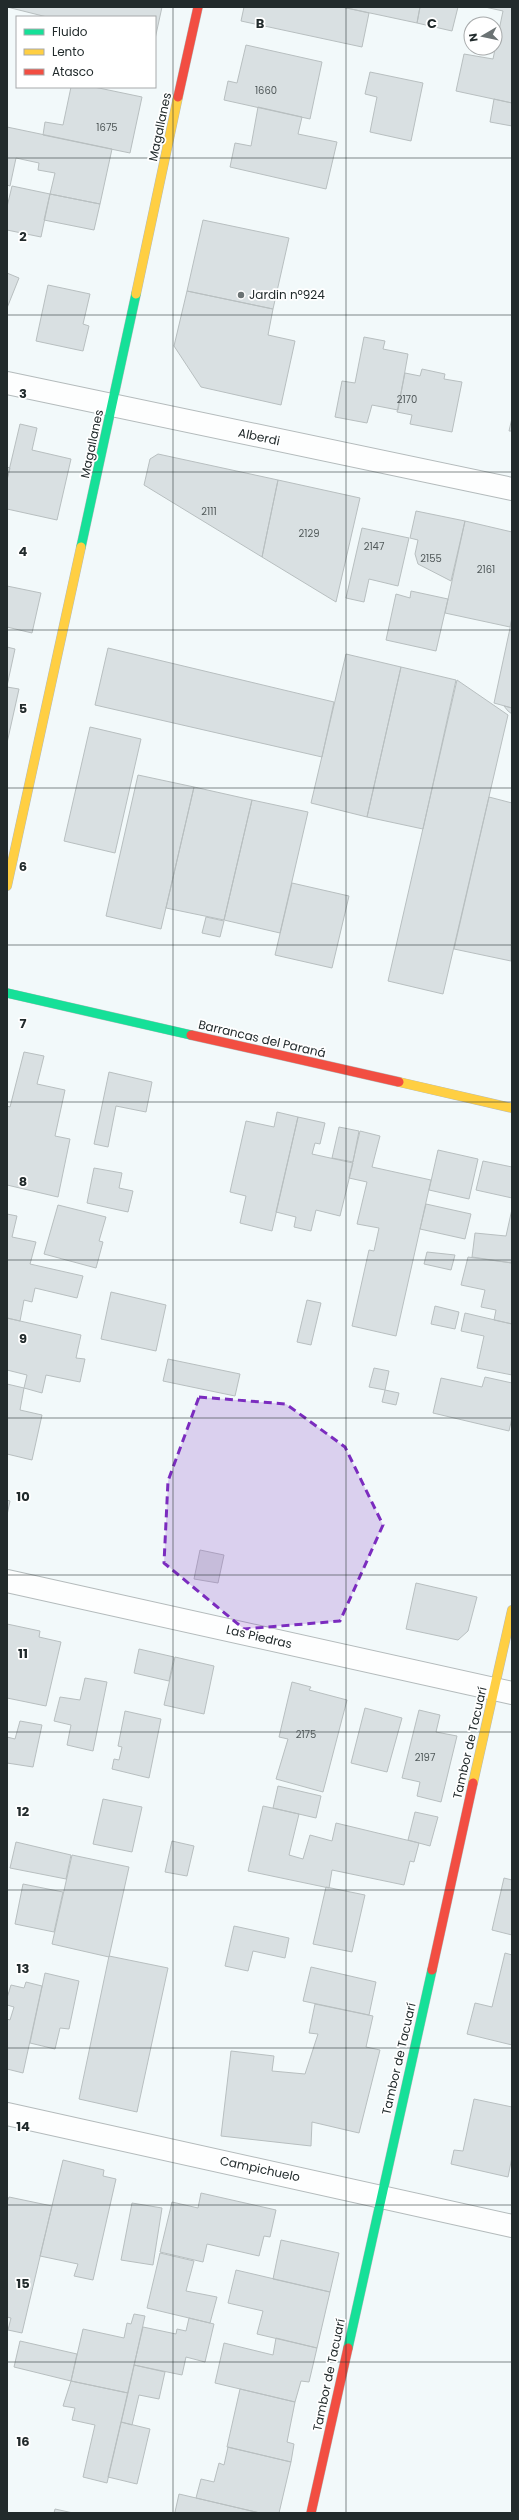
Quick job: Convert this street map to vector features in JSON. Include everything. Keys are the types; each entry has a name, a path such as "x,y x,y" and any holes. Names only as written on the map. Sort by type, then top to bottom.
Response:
{"street":[{"name":"Magallanes","path":"7,886 113,406 198,7"},
{"name":"Alberdi","path":"7,383 512,489"},
{"name":"Barrancas del Paraná","path":"7,993 512,1108"},
{"name":"Las Piedras","path":"7,1581 503,1691"},
{"name":"Tambor de Tacuarí","path":"311,2513 381,2196 503,1691 512,1610"},
{"name":"Campichuelo","path":"7,2114 512,2226"}],"highlighted area":[{"path":"199,1397 286,1404 345,1447 383,1525 340,1621 244,1629 164,1563 168,1481"}],"building":[{"path":"7,7 162,7 156,34 156,16 43,16"},
{"path":"244,7 342,7 369,13 362,47 241,21"},
{"path":"342,7 420,7 417,23"},
{"path":"420,7 458,7 452,31 417,23"},
{"path":"485,7 512,7 512,103 456,91 464,56 476,56 493,59 494,56 503,56 503,11"},
{"path":"246,45 322,62 310,119 224,100 228,81 237,83"},
{"path":"370,72 423,83 411,141 370,132 377,97 365,94"},
{"path":"71,88 99,88 142,97 130,153 43,135 45,122 63,125"},
{"path":"494,99 512,103 512,126 490,122"},
{"path":"258,107 302,117 298,134 337,142 326,189 230,167 235,143 251,146"},
{"path":"7,127 112,149 100,204 50,194 55,173 38,170 39,163 16,158 10,186 7,185"},
{"path":"12,186 50,194 41,237 7,230 7,207"},
{"path":"50,194 100,204 94,230 44,220"},
{"path":"203,220 289,238 273,309 187,291"},
{"path":"7,273 19,278 7,308"},
{"path":"48,285 90,294 83,324 89,326 83,351 36,341"},
{"path":"187,291 273,309 268,335 295,341 281,405 201,387 174,346"},
{"path":"364,337 385,341 383,349 408,354 398,410 372,405 367,423 335,417 342,381 355,383"},
{"path":"422,369 445,374 444,379 462,382 452,432 410,424 412,415 397,412 405,373 420,376"},
{"path":"512,418 512,431 509,431"},
{"path":"20,424 37,428 32,450 71,459 57,520 7,509 7,479"},
{"path":"158,454 278,480 262,557 144,485 150,459"},
{"path":"7,467 10,468 7,480"},
{"path":"278,480 360,498 336,602 262,557"},
{"path":"416,511 465,521 451,581 418,564 415,554 418,540 410,538"},
{"path":"465,521 512,532 512,617 510,627 445,613"},
{"path":"362,528 409,538 398,586 369,579 364,602 346,598"},
{"path":"7,586 41,593 32,633 7,627"},
{"path":"411,591 448,599 436,651 386,640 396,594 410,598"},
{"path":"512,619 512,708 494,703"},
{"path":"7,647 15,649 7,686"},
{"path":"108,648 334,702 322,757 95,705"},
{"path":"346,654 401,667 367,817 311,803"},
{"path":"401,667 456,680 423,829 367,817"},
{"path":"457,680 508,715 443,994 388,981"},
{"path":"7,687 19,689 7,743"},
{"path":"504,706 512,708 512,714 508,711"},
{"path":"90,727 141,739 115,853 64,841"},
{"path":"138,775 194,787 161,929 106,916"},
{"path":"194,787 252,800 224,920 166,908"},
{"path":"489,797 512,803 511,961 454,949"},
{"path":"252,800 308,812 280,933 224,920"},
{"path":"292,883 349,896 332,968 275,955"},
{"path":"206,917 224,921 220,937 202,933"},
{"path":"24,1052 44,1056 37,1084 65,1090 55,1136 70,1139 58,1197 7,1185 7,1106 10,1107"},
{"path":"109,1072 152,1082 146,1112 116,1106 108,1147 94,1144"},
{"path":"277,1112 298,1117 272,1231 240,1223 246,1196 230,1192 246,1121 274,1127"},
{"path":"298,1117 325,1123 320,1144 315,1143 312,1154 353,1163 340,1216 316,1210 311,1231 294,1227 296,1217 276,1212"},
{"path":"339,1127 359,1131 353,1162 332,1158"},
{"path":"360,1131 380,1136 372,1167 431,1180 396,1336 352,1326 369,1250 374,1251 379,1228 357,1224 367,1182 349,1178"},
{"path":"438,1150 478,1159 469,1199 429,1190"},
{"path":"483,1161 512,1167 512,1198 476,1190"},
{"path":"94,1168 122,1173 119,1188 133,1191 128,1212 87,1203"},
{"path":"426,1204 471,1214 465,1239 420,1229"},
{"path":"58,1205 106,1217 99,1241 103,1242 96,1268 44,1254"},
{"path":"512,1209 512,1263 472,1257 475,1233 506,1236"},
{"path":"7,1214 17,1216 12,1237 36,1242 30,1264 83,1276 77,1298 35,1288 32,1302 24,1300 20,1321 7,1318"},
{"path":"427,1252 455,1255 451,1270 424,1264"},
{"path":"468,1257 512,1263 512,1324 494,1320 496,1310 481,1307 485,1290 461,1285"},
{"path":"111,1292 166,1305 156,1351 101,1339"},
{"path":"307,1300 321,1303 311,1345 297,1342"},
{"path":"435,1306 459,1312 455,1329 431,1324"},
{"path":"465,1313 512,1324 512,1375 477,1368 484,1336 461,1331"},
{"path":"7,1318 81,1335 76,1358 85,1359 80,1382 46,1375 42,1393 24,1388 27,1375 7,1370"},
{"path":"168,1359 240,1374 235,1396 163,1381"},
{"path":"374,1368 389,1371 385,1390 369,1387"},
{"path":"485,1377 512,1383 512,1418 509,1431 433,1413 441,1378 482,1387"},
{"path":"7,1384 24,1388 20,1410 42,1415 32,1460 7,1454"},
{"path":"385,1390 399,1393 396,1405 382,1402"},
{"path":"7,1500 10,1501 7,1515"},
{"path":"200,1550 224,1555 218,1583 194,1579"},
{"path":"416,1583 477,1597 468,1631 458,1640 406,1629"},
{"path":"7,1624 40,1631 39,1637 61,1642 46,1706 7,1698"},
{"path":"139,1649 174,1657 169,1681 134,1673"},
{"path":"175,1657 214,1666 204,1714 164,1705"},
{"path":"85,1678 107,1682 93,1751 67,1745 71,1725 54,1721 60,1697 80,1700"},
{"path":"292,1682 311,1687 309,1690 347,1700 323,1792 276,1779 288,1739 279,1737"},
{"path":"365,1708 402,1718 387,1772 351,1763"},
{"path":"419,1710 440,1715 436,1732 457,1736 441,1802 417,1796 420,1782 402,1778"},
{"path":"125,1711 161,1719 149,1778 112,1769 114,1759 119,1760 122,1747 118,1746"},
{"path":"20,1721 42,1725 33,1767 7,1763 7,1737 15,1739"},
{"path":"278,1786 321,1796 316,1818 273,1808"},
{"path":"103,1799 142,1807 132,1852 93,1844"},
{"path":"263,1806 299,1814 289,1855 303,1859 310,1835 332,1841 336,1823 419,1843 414,1862 410,1861 404,1885 332,1870 329,1888 248,1871"},
{"path":"415,1812 438,1817 430,1846 408,1840"},
{"path":"172,1841 194,1846 187,1876 165,1872"},
{"path":"16,1842 71,1855 66,1879 10,1868"},
{"path":"72,1855 129,1867 109,1957 52,1944"},
{"path":"504,1878 512,1880 512,1935 492,1930"},
{"path":"23,1884 63,1892 54,1932 15,1924"},
{"path":"326,1887 365,1895 352,1952 313,1944"},
{"path":"234,1926 289,1938 285,1958 253,1951 248,1971 225,1966"},
{"path":"505,1953 512,1955 512,2045 467,2034 475,2003 492,2007"},
{"path":"109,1956 168,1968 137,2112 79,2099"},
{"path":"311,1967 376,1982 369,2015 303,2001"},
{"path":"45,1973 79,1981 69,2029 60,2028 55,2049 30,2043"},
{"path":"26,1982 42,1986 23,2073 7,2069 7,2019 10,2020 14,2007 7,2005 7,1998 11,1985 24,1988"},
{"path":"315,2004 373,2016 366,2047 380,2050 359,2133 312,2122 311,2146 221,2136 231,2051 274,2056 272,2071 305,2074 318,2034 309,2033"},
{"path":"474,2099 512,2107 512,2157 508,2177 451,2164 454,2150 463,2151"},
{"path":"63,2160 104,2170 103,2176 116,2179 93,2280 74,2276 78,2264 40,2256"},
{"path":"201,2193 276,2210 270,2237 264,2236 259,2256 207,2244 203,2262 160,2252 172,2202 198,2208"},
{"path":"9,2197 52,2206 22,2333 8,2330 11,2318 7,2317 7,2202"},
{"path":"132,2203 162,2208 153,2265 121,2260"},
{"path":"281,2240 339,2253 330,2292 273,2279"},
{"path":"160,2253 194,2261 186,2291 217,2297 210,2323 147,2308"},
{"path":"236,2270 330,2292 317,2348 257,2334 263,2311 228,2303"},
{"path":"134,2314 145,2316 128,2393 71,2381 83,2329 124,2338 127,2323 131,2324"},
{"path":"189,2318 214,2324 205,2362 186,2357 182,2375 134,2365 143,2327 176,2334 177,2329 186,2331"},
{"path":"276,2338 317,2348 309,2382 301,2381 295,2402 215,2383 224,2343 273,2355"},
{"path":"20,2341 77,2354 71,2381 14,2367"},
{"path":"134,2365 165,2372 159,2399 139,2395 132,2425 121,2422"},
{"path":"71,2381 128,2393 107,2483 83,2477 95,2425 72,2420 75,2408 63,2406"},
{"path":"240,2389 295,2402 287,2442 294,2444 291,2462 227,2447"},
{"path":"121,2422 150,2429 137,2484 108,2477"},
{"path":"228,2447 291,2462 279,2513 260,2513 196,2498 201,2479 214,2482 219,2463 224,2465"},
{"path":"179,2494 260,2513 177,2513 175,2512"},
{"path":"55,2509 73,2513 54,2513"}],"traffic: fast":[{"path":"81,547 136,294"},
{"path":"7,993 191,1035"},
{"path":"348,2348 432,1970"}],"traffic: slow":[{"path":"136,294 178,97"},
{"path":"7,886 81,547"},
{"path":"399,1082 512,1108"},
{"path":"473,1783 512,1610"}],"traffic: jam":[{"path":"178,97 198,7"},
{"path":"191,1035 399,1082"},
{"path":"432,1970 473,1783"},
{"path":"311,2513 348,2348"}],"place":[{"name":"Jardin nº924","path":"241,295"}]}
